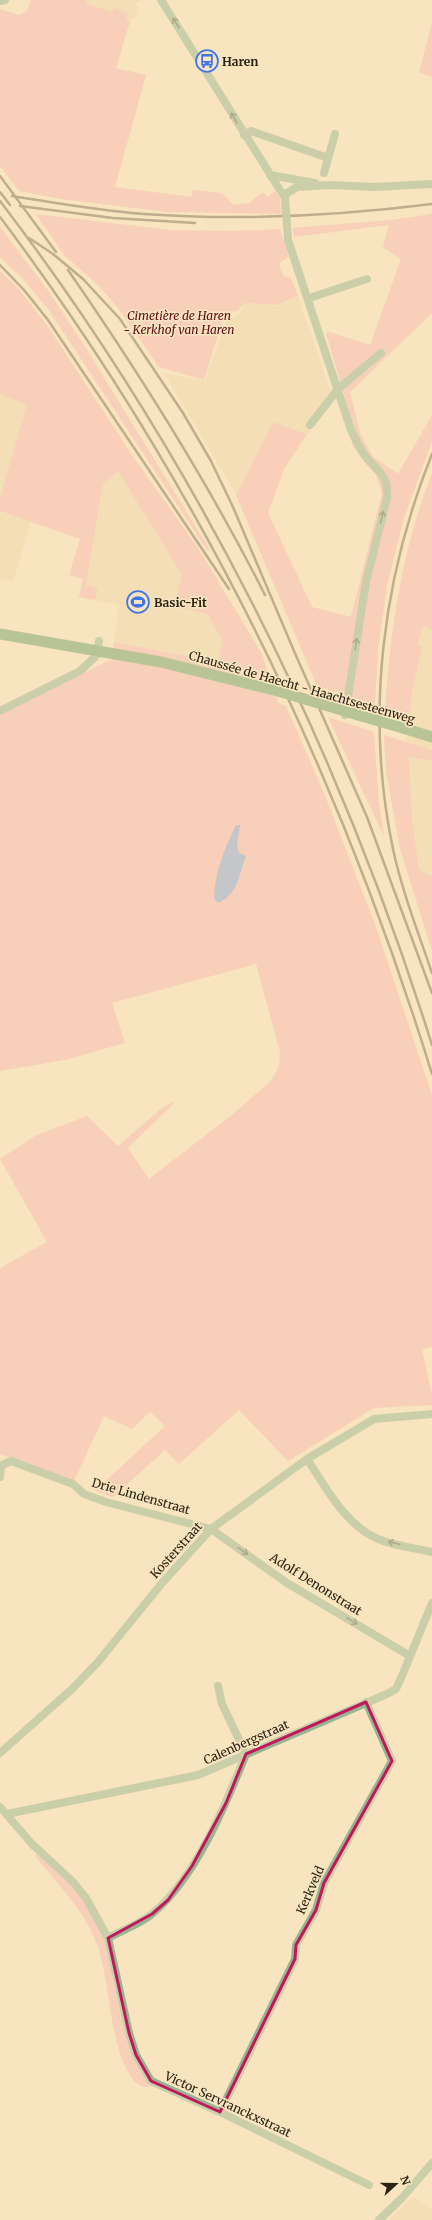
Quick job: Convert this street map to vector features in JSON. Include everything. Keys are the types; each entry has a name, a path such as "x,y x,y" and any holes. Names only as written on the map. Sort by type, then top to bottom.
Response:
{"main road":[{"name":"Chaussée de Haecht - Haachtsesteenweg","path":"0,634 98,646 344,707 358,715 432,737"}],"street":[{"path":"0,1 5,0"},
{"path":"161,0 284,197 288,240 309,298 338,389 359,447 381,472 387,488 387,498 366,582 344,707"},
{"path":"244,135 251,131 328,158"},
{"path":"324,173 335,134"},
{"path":"270,175 330,185 374,188 432,184"},
{"path":"284,197 298,187 330,185"},
{"path":"309,298 367,279"},
{"path":"310,425 338,389 381,353"},
{"path":"0,711 80,671 96,656 98,646"},
{"name":"Kosterstraat","path":"0,1753 72,1689 98,1662 162,1583 211,1529 307,1459 374,1419 432,1414"},
{"path":"307,1459 346,1516 361,1529 378,1539 432,1552"},
{"name":"Drie Lindenstraat","path":"0,1466 11,1461 73,1484 84,1494 106,1502 211,1529"},
{"path":"0,1466 0,1477"},
{"name":"Adolf Denonstraat","path":"211,1529 287,1583 410,1656"},
{"name":"Calenbergstraat","path":"7,1814 198,1775 396,1689 432,1603"},
{"path":"108,1938 152,1914 168,1900 181,1882 226,1803 246,1754 222,1704 218,1686"},
{"name":"Kerkveld","path":"220,2112 295,1959 296,1945 316,1910 324,1883 392,1761 366,1702"},
{"name":"Victor Servranckxstraat","path":"0,1807 32,1844 73,1882 86,1898 108,1938 129,2033 136,2055 151,2081 220,2112 369,2185"},
{"path":"379,2220 402,2198 432,2164"}],"highlighted area":[{"path":"366,1702 392,1761 324,1883 316,1910 296,1945 295,1959 220,2112 151,2081 136,2055 129,2033 108,1938 152,1914 168,1900 192,1866 226,1803 246,1754"}],"shaded area":[{"path":"87,0 141,0 135,4 138,8 135,18 132,17 130,21 126,20 128,13 112,12 86,3"},
{"path":"298,296 333,399 307,434 273,422 236,494 164,373 205,381 227,319 240,314 244,303 277,306"},
{"path":"0,394 27,404 0,497"},
{"path":"118,471 182,575 176,598 179,607 208,615 223,641 219,662 114,642 119,605 95,600 98,589 86,585 103,484"},
{"path":"0,511 31,522 13,582 0,578"},
{"path":"423,626 432,629 432,876 419,869 412,818 408,750 406,743 412,693 422,647 418,645"},
{"path":"413,2197 432,2210 432,2220 388,2220"}],"green space":[{"path":"31,0 87,0 86,3 112,12 114,8 128,13 126,20 130,21 116,68 146,75 115,187 192,197 193,190 222,193 233,205 249,203 263,192 267,197 275,191 280,199 281,214 167,212 61,199 19,191 0,166 0,9 19,15 27,11"},
{"path":"432,23 432,77 419,72"},
{"name":"Cimetière de Haren - Kerkhof van Haren","path":"36,214 170,230 234,231 280,229 289,257 282,261 279,266 284,276 291,278 298,296 277,305 244,303 237,311 225,312 204,380 159,367 118,308 98,285 64,255"},
{"path":"432,214 432,313 350,392 360,433 373,457 398,474 432,415 432,441 404,518 387,585 378,650 375,704 317,686 236,495 273,422 307,434 284,469 268,513 312,607 351,617 382,493 376,475 353,446 346,424 352,422 326,333 330,332 370,345 401,259 383,247 389,225 294,237 293,228 391,220"},
{"path":"0,227 47,289 84,345 210,550 207,550 48,309 23,279 0,257"},
{"path":"0,271 19,289 49,328 134,458 198,548 262,654 278,703 286,706 324,793 376,927 432,1095 432,1347 422,1349 432,1395 432,1405 374,1408 288,1461 239,1410 179,1464 165,1450 113,1497 95,1491 165,1426 150,1412 132,1429 104,1416 74,1481 0,1454 0,1268 47,1242 0,1159 35,1136 87,1116 118,1146 162,1108 176,1101 128,1148 149,1179 233,1114 271,1081 279,1066 280,1052 256,964 112,1003 125,1043 65,1060 0,1071 0,714 112,659 114,642 218,662 223,641 208,615 179,607 176,598 182,575 118,471 103,484 86,585 98,589 95,600 79,597 83,579 69,575 80,539 0,511 0,497 27,405 0,394"},
{"path":"432,473 432,629 423,626 418,645 422,647 412,693 410,715 385,708 395,618 406,559 413,530"},
{"path":"328,717 374,732 379,804 384,836"},
{"path":"384,735 432,750 432,761 409,757 412,818 419,869 432,876 432,951 400,849 386,771"},
{"path":"37,1854 77,1892 96,1919 107,1949 126,2036 142,2075 150,2087 143,2087 134,2081 124,2063 118,2047 100,1953 89,1926 75,1905 35,1856"}],"water":[{"path":"236,825 240,825 237,845 239,853 246,856 234,889 230,895 218,903 214,898 218,870"}],"railway":[{"path":"0,176 56,252"},
{"path":"0,192 10,205"},
{"path":"12,196 128,213 216,217 288,216 360,212 432,204"},
{"path":"0,201 70,297 136,397 196,499 253,604 304,712 352,821 394,932 432,1045"},
{"path":"20,206 113,218 195,223"},
{"path":"0,217 70,315 136,416 197,520 253,627 305,736 352,846 394,959 432,1074"},
{"path":"29,238 53,254 83,279 120,319 183,413 211,461 233,507 367,817 432,993"},
{"path":"0,265 24,290 48,320 229,589"},
{"path":"68,270 147,389 197,470 265,595"},
{"path":"432,454 415,501 401,550 390,599 383,648 380,699 380,749 385,799 393,849 406,896 432,973"}],"place":[{"name":"Haren","path":"207,61"},
{"name":"Basic-Fit","path":"138,602"}]}
